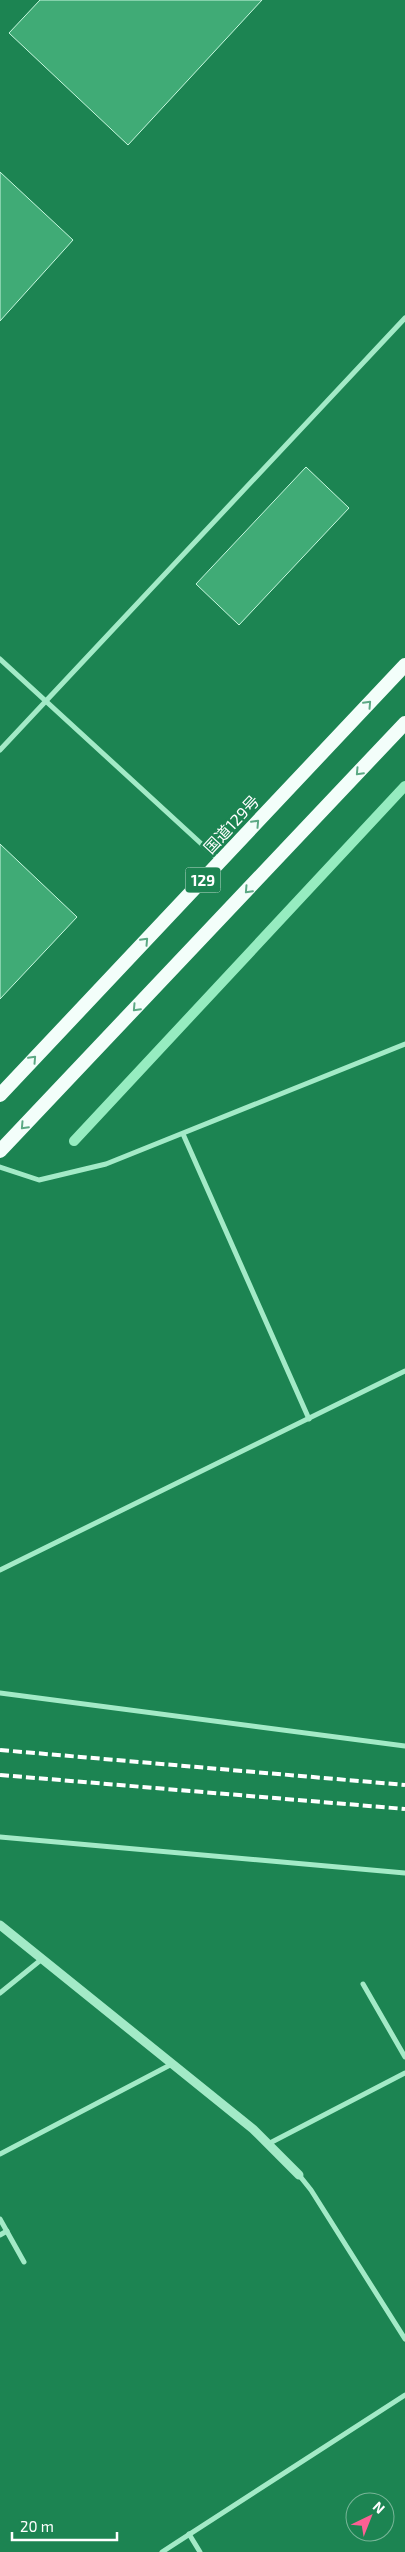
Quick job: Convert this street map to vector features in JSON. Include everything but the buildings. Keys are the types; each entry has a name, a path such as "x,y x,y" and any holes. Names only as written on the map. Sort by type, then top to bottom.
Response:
{"highway":[{"name":"国道129号","path":"0,1095 405,664"},
{"name":"129","path":"0,1151 405,724"}],"street":[{"path":"0,750 405,318"},
{"path":"0,659 220,861"},
{"path":"0,1167 39,1180 106,1164 405,1044"},
{"path":"183,1134 309,1419"},
{"path":"0,1570 405,1371"},
{"path":"0,1694 405,1746"},
{"path":"0,1837 405,1873"},
{"path":"0,1925 268,2144 299,2175 311,2190 405,2339"},
{"path":"0,1992 42,1959"},
{"path":"363,1984 405,2057"},
{"path":"0,2154 172,2064"},
{"path":"268,2144 405,2073"},
{"path":"0,2219 24,2262"},
{"path":"0,2235 7,2231"},
{"path":"162,2552 405,2395"},
{"path":"190,2534 200,2552"}],"waterway":[{"path":"74,1141 405,786"}],"railway":[{"path":"0,1750 405,1785"},
{"path":"0,1775 405,1809"}]}
